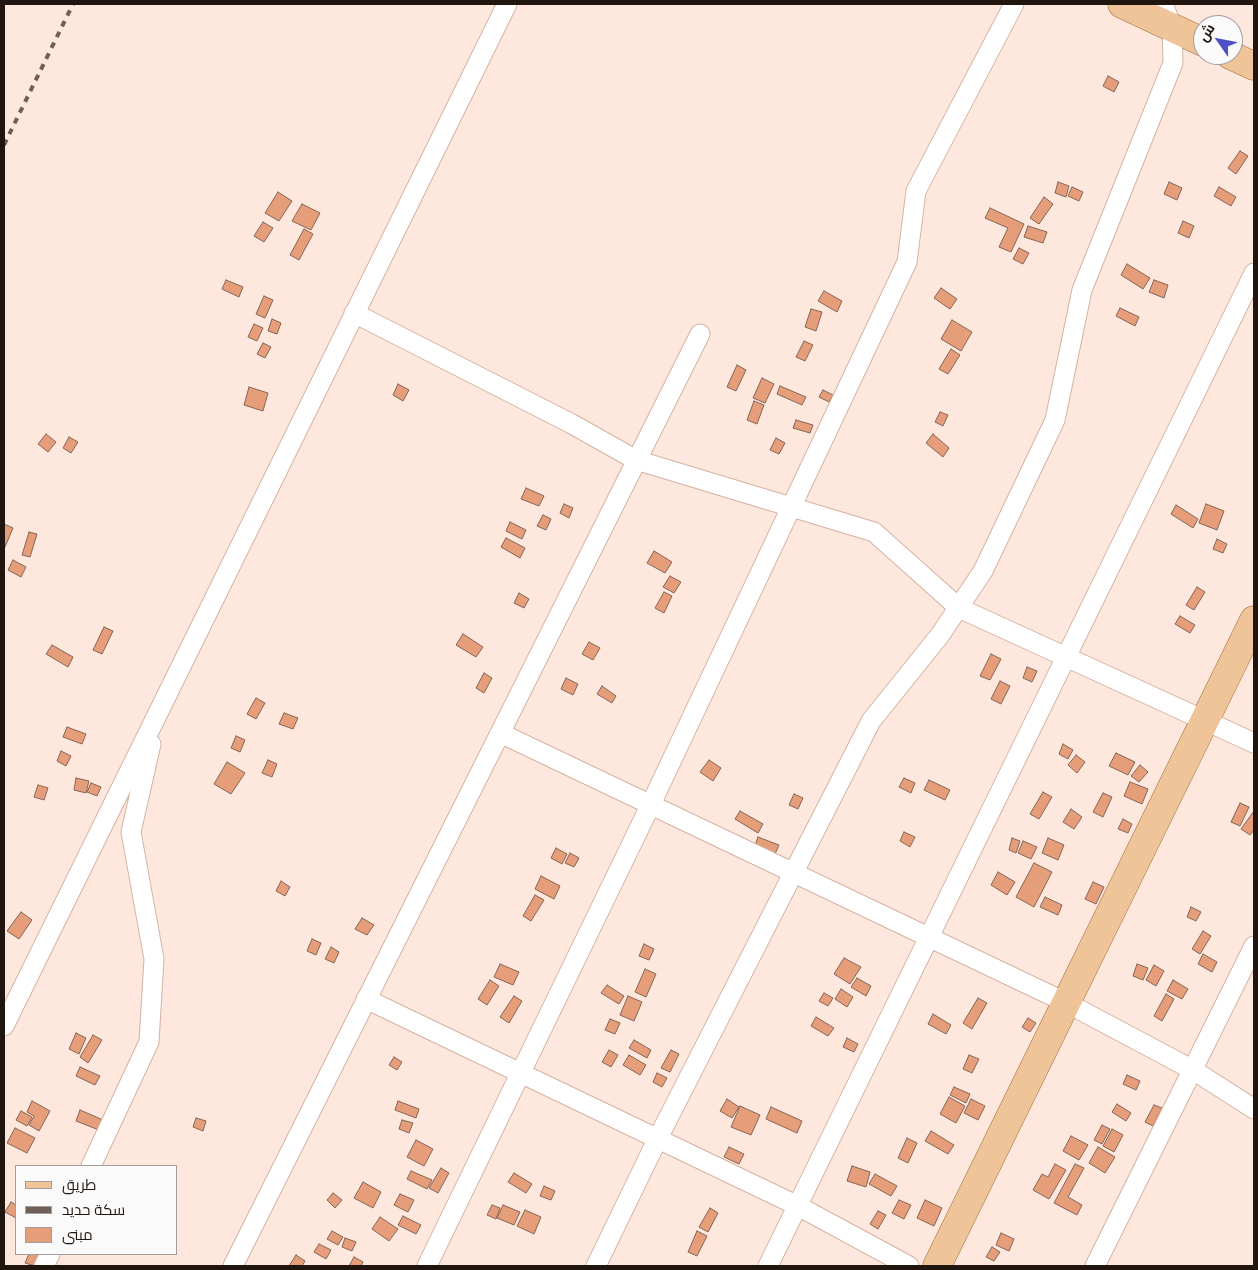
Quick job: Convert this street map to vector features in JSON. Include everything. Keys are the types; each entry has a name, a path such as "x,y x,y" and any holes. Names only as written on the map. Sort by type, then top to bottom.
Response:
{"main road":[{"path":"1122,4 1168,15 1193,34"},
{"path":"938,1266 1254,620"}],"street":[{"path":"4,1026 507,4"},
{"path":"426,1266 652,804 907,262 916,191 1014,4"},
{"path":"596,1266 658,1138 871,721 940,635 983,571 1055,420 1082,290 1173,63 1168,15"},
{"path":"768,1266 1254,273"},
{"path":"354,313 572,424 636,460 874,532 959,608 1254,743"},
{"path":"233,1266 700,334"},
{"path":"91,1165 149,1042 154,960 131,832 158,713"},
{"path":"500,733 794,871 1067,1003 1193,1070 1254,1109"},
{"path":"1096,1266 1254,946"},
{"path":"366,999 798,1206 909,1266"}],"building":[{"path":"1108,76 1119,82 1114,92 1103,86"},
{"path":"1240,151 1248,156 1236,174 1228,168"},
{"path":"1058,182 1069,186 1066,197 1055,193"},
{"path":"1169,182 1182,188 1177,200 1164,194"},
{"path":"1072,187 1083,192 1079,201 1068,196"},
{"path":"1219,187 1236,197 1231,206 1214,196"},
{"path":"278,192 292,201 279,221 265,213"},
{"path":"1044,197 1053,204 1039,224 1030,218"},
{"path":"302,204 320,213 311,230 292,221"},
{"path":"990,208 1024,224 1011,252 999,247 1008,228 985,218"},
{"path":"1183,221 1194,226 1189,238 1178,233"},
{"path":"263,222 273,228 264,242 254,236"},
{"path":"1028,226 1047,232 1043,243 1024,237"},
{"path":"304,229 313,234 299,260 290,255"},
{"path":"1019,248 1029,253 1023,264 1013,259"},
{"path":"1127,264 1150,278 1143,289 1121,275"},
{"path":"226,280 243,287 239,297 222,289"},
{"path":"1154,280 1168,285 1164,298 1149,292"},
{"path":"941,288 957,299 950,309 934,298"},
{"path":"824,291 842,301 837,312 818,301"},
{"path":"264,296 273,300 265,318 256,314"},
{"path":"1120,308 1139,317 1135,326 1116,316"},
{"path":"811,309 822,312 816,331 805,327"},
{"path":"272,319 281,323 277,334 268,331"},
{"path":"952,320 972,332 961,351 941,339"},
{"path":"254,324 263,328 257,341 248,337"},
{"path":"804,341 813,345 805,361 796,357"},
{"path":"263,343 271,347 265,358 257,354"},
{"path":"951,349 960,355 948,374 939,369"},
{"path":"737,365 746,370 736,391 727,387"},
{"path":"762,378 774,384 765,403 753,398"},
{"path":"398,384 409,390 403,401 393,395"},
{"path":"780,386 806,397 802,405 777,394"},
{"path":"249,387 268,393 263,411 244,405"},
{"path":"823,390 833,395 829,402 819,397"},
{"path":"754,401 764,405 757,424 747,420"},
{"path":"940,412 948,415 943,426 935,422"},
{"path":"796,420 813,425 810,433 793,428"},
{"path":"46,434 56,442 48,452 38,444"},
{"path":"933,434 949,448 943,457 926,443"},
{"path":"69,437 78,442 71,453 63,448"},
{"path":"776,438 785,443 779,454 770,450"},
{"path":"526,488 544,496 539,506 521,499"},
{"path":"564,504 573,508 569,518 560,513"},
{"path":"1206,504 1224,511 1217,530 1199,523"},
{"path":"1176,505 1198,519 1193,528 1171,514"},
{"path":"543,515 551,519 546,530 537,526"},
{"path":"510,522 526,530 522,539 506,531"},
{"path":"4,524 13,528 5,547 4,547"},
{"path":"29,532 37,534 30,557 22,555"},
{"path":"506,538 525,548 520,558 501,547"},
{"path":"1217,539 1227,544 1223,553 1213,549"},
{"path":"654,551 672,562 665,573 647,563"},
{"path":"13,560 26,567 21,577 8,570"},
{"path":"670,576 681,582 674,593 663,587"},
{"path":"1197,587 1205,592 1194,610 1186,605"},
{"path":"664,592 672,596 664,613 655,608"},
{"path":"519,593 529,599 524,608 514,603"},
{"path":"1180,616 1195,625 1190,633 1175,624"},
{"path":"104,627 113,631 102,654 93,650"},
{"path":"463,634 483,647 476,657 456,645"},
{"path":"589,642 600,648 593,660 582,654"},
{"path":"52,645 73,657 68,667 46,654"},
{"path":"991,654 1001,659 990,680 980,676"},
{"path":"1027,667 1037,671 1032,682 1023,678"},
{"path":"484,673 492,678 484,693 476,688"},
{"path":"566,678 578,684 573,695 561,689"},
{"path":"1000,681 1010,686 1001,704 991,699"},
{"path":"602,686 616,696 612,703 597,694"},
{"path":"256,698 265,703 256,719 247,714"},
{"path":"284,713 298,718 293,729 279,724"},
{"path":"67,727 86,734 82,744 63,737"},
{"path":"236,736 245,740 240,752 231,748"},
{"path":"1063,744 1073,750 1068,759 1059,754"},
{"path":"61,751 71,756 66,766 57,761"},
{"path":"1116,753 1135,762 1128,775 1109,766"},
{"path":"1076,755 1085,762 1077,773 1068,765"},
{"path":"268,760 277,764 272,777 262,773"},
{"path":"709,760 721,768 713,781 700,772"},
{"path":"227,762 245,773 231,794 214,784"},
{"path":"1140,765 1148,772 1139,782 1131,776"},
{"path":"76,778 89,781 86,793 74,790"},
{"path":"904,778 915,783 911,793 899,787"},
{"path":"929,780 950,790 945,800 924,790"},
{"path":"1130,782 1148,789 1142,804 1124,796"},
{"path":"91,783 101,787 97,796 87,792"},
{"path":"38,785 48,788 44,800 34,797"},
{"path":"1043,792 1052,797 1039,819 1030,814"},
{"path":"1103,793 1112,797 1103,817 1093,812"},
{"path":"794,794 803,798 798,809 789,805"},
{"path":"1240,803 1249,807 1240,826 1231,822"},
{"path":"1071,809 1082,817 1074,829 1063,822"},
{"path":"740,811 763,824 758,833 735,819"},
{"path":"1254,811 1254,830 1250,835 1241,829"},
{"path":"1123,819 1132,824 1128,833 1118,829"},
{"path":"904,832 915,837 910,847 900,841"},
{"path":"758,837 779,845 774,856 754,848"},
{"path":"1012,838 1020,841 1016,853 1009,850"},
{"path":"1048,838 1064,845 1058,860 1042,853"},
{"path":"1023,841 1037,847 1031,859 1018,853"},
{"path":"556,848 567,854 562,864 551,858"},
{"path":"570,853 579,858 574,867 565,863"},
{"path":"1034,863 1052,872 1034,907 1016,897"},
{"path":"998,872 1015,882 1007,895 991,885"},
{"path":"541,876 560,886 554,899 535,889"},
{"path":"281,881 290,887 285,896 276,891"},
{"path":"1093,882 1104,887 1096,904 1085,899"},
{"path":"535,895 544,900 531,921 523,916"},
{"path":"1045,897 1062,905 1058,915 1040,907"},
{"path":"1191,907 1201,912 1196,921 1187,917"},
{"path":"21,912 32,920 19,939 7,931"},
{"path":"362,918 374,925 367,935 355,929"},
{"path":"1203,931 1211,936 1200,954 1192,949"},
{"path":"312,939 321,943 316,955 307,951"},
{"path":"644,944 654,949 649,960 639,956"},
{"path":"331,947 339,952 334,963 325,959"},
{"path":"1203,954 1217,962 1212,972 1198,964"},
{"path":"844,958 861,967 850,984 834,974"},
{"path":"500,964 519,972 513,985 494,977"},
{"path":"1137,964 1148,968 1143,980 1133,976"},
{"path":"1154,965 1164,971 1156,986 1146,980"},
{"path":"645,969 656,974 646,997 635,992"},
{"path":"857,978 871,986 866,996 851,987"},
{"path":"490,980 499,986 487,1005 478,999"},
{"path":"1173,980 1188,989 1182,999 1167,991"},
{"path":"607,985 624,996 619,1004 601,993"},
{"path":"841,989 853,997 847,1007 835,999"},
{"path":"824,993 833,998 828,1006 819,1001"},
{"path":"1166,994 1174,999 1162,1021 1154,1016"},
{"path":"514,996 522,1001 509,1023 500,1017"},
{"path":"628,996 642,1002 634,1021 620,1015"},
{"path":"978,998 987,1003 972,1029 963,1023"},
{"path":"933,1014 951,1025 946,1034 928,1024"},
{"path":"816,1017 834,1028 828,1036 811,1026"},
{"path":"1028,1018 1036,1023 1030,1032 1022,1027"},
{"path":"610,1019 620,1023 615,1034 605,1030"},
{"path":"76,1033 86,1038 79,1054 69,1049"},
{"path":"93,1035 102,1040 88,1063 80,1057"},
{"path":"847,1038 858,1044 854,1052 843,1047"},
{"path":"634,1040 651,1050 647,1058 629,1048"},
{"path":"609,1050 618,1055 611,1067 602,1062"},
{"path":"671,1050 679,1054 670,1072 661,1068"},
{"path":"629,1055 646,1065 640,1075 623,1065"},
{"path":"969,1055 979,1059 972,1073 963,1069"},
{"path":"394,1057 402,1062 397,1070 389,1065"},
{"path":"80,1067 100,1076 95,1085 76,1076"},
{"path":"657,1073 667,1078 662,1087 653,1082"},
{"path":"1127,1075 1140,1081 1136,1090 1123,1084"},
{"path":"954,1087 970,1094 966,1103 950,1095"},
{"path":"949,1097 965,1106 956,1123 940,1114"},
{"path":"727,1099 739,1107 732,1118 720,1111"},
{"path":"971,1099 985,1106 978,1120 964,1113"},
{"path":"32,1101 50,1111 39,1131 29,1125 34,1116 27,1112"},
{"path":"398,1101 419,1109 416,1118 395,1110"},
{"path":"1117,1104 1131,1113 1126,1121 1112,1112"},
{"path":"1154,1105 1162,1108 1153,1126 1145,1122"},
{"path":"740,1106 760,1115 751,1135 731,1127"},
{"path":"771,1107 802,1121 797,1133 766,1119"},
{"path":"80,1110 103,1120 99,1130 76,1121"},
{"path":"21,1111 32,1117 27,1126 16,1120"},
{"path":"196,1118 206,1121 203,1131 193,1127"},
{"path":"402,1120 413,1123 409,1133 399,1129"},
{"path":"1102,1125 1110,1129 1102,1144 1094,1140"},
{"path":"15,1128 35,1138 27,1153 7,1143"},
{"path":"1112,1129 1123,1135 1114,1152 1103,1146"},
{"path":"931,1131 954,1145 948,1154 925,1141"},
{"path":"1071,1136 1088,1145 1079,1160 1063,1151"},
{"path":"907,1138 917,1143 908,1163 898,1158"},
{"path":"416,1140 433,1149 424,1166 407,1157"},
{"path":"729,1147 744,1154 739,1164 724,1157"},
{"path":"1098,1147 1115,1157 1105,1173 1089,1163"},
{"path":"1055,1164 1066,1170 1049,1199 1033,1190 1042,1174 1048,1177"},
{"path":"1075,1164 1084,1168 1068,1197 1082,1205 1077,1215 1054,1203"},
{"path":"852,1166 870,1172 866,1187 847,1181"},
{"path":"441,1168 449,1173 438,1193 429,1188"},
{"path":"411,1171 432,1180 427,1189 407,1179"},
{"path":"514,1173 532,1184 526,1193 508,1182"},
{"path":"875,1174 897,1186 891,1196 869,1184"},
{"path":"363,1182 381,1192 373,1208 354,1198"},
{"path":"544,1186 555,1191 551,1200 540,1196"},
{"path":"333,1193 342,1200 335,1208 327,1200"},
{"path":"400,1194 414,1200 408,1212 394,1205"},
{"path":"899,1200 911,1205 904,1219 892,1213"},
{"path":"925,1200 942,1208 934,1226 917,1218"},
{"path":"11,1202 15,1204 15,1217 5,1212"},
{"path":"492,1205 500,1208 496,1219 487,1215"},
{"path":"503,1205 520,1212 514,1225 497,1218"},
{"path":"710,1208 718,1213 708,1232 699,1227"},
{"path":"525,1210 541,1217 534,1234 517,1226"},
{"path":"878,1211 886,1215 878,1229 870,1224"},
{"path":"403,1216 421,1225 416,1234 398,1225"},
{"path":"380,1217 398,1229 389,1241 372,1229"},
{"path":"332,1231 343,1237 338,1245 327,1239"},
{"path":"697,1231 707,1236 697,1256 688,1252"},
{"path":"1001,1233 1014,1239 1009,1251 996,1245"},
{"path":"345,1238 356,1242 352,1251 342,1247"},
{"path":"319,1244 331,1250 326,1259 314,1252"},
{"path":"992,1247 1000,1252 994,1261 986,1257"},
{"path":"29,1255 40,1255 35,1266 25,1263"},
{"path":"296,1255 305,1261 302,1266 289,1266"},
{"path":"354,1257 363,1262 361,1266 349,1266"}],"railway":[{"path":"4,145 73,4"}]}
